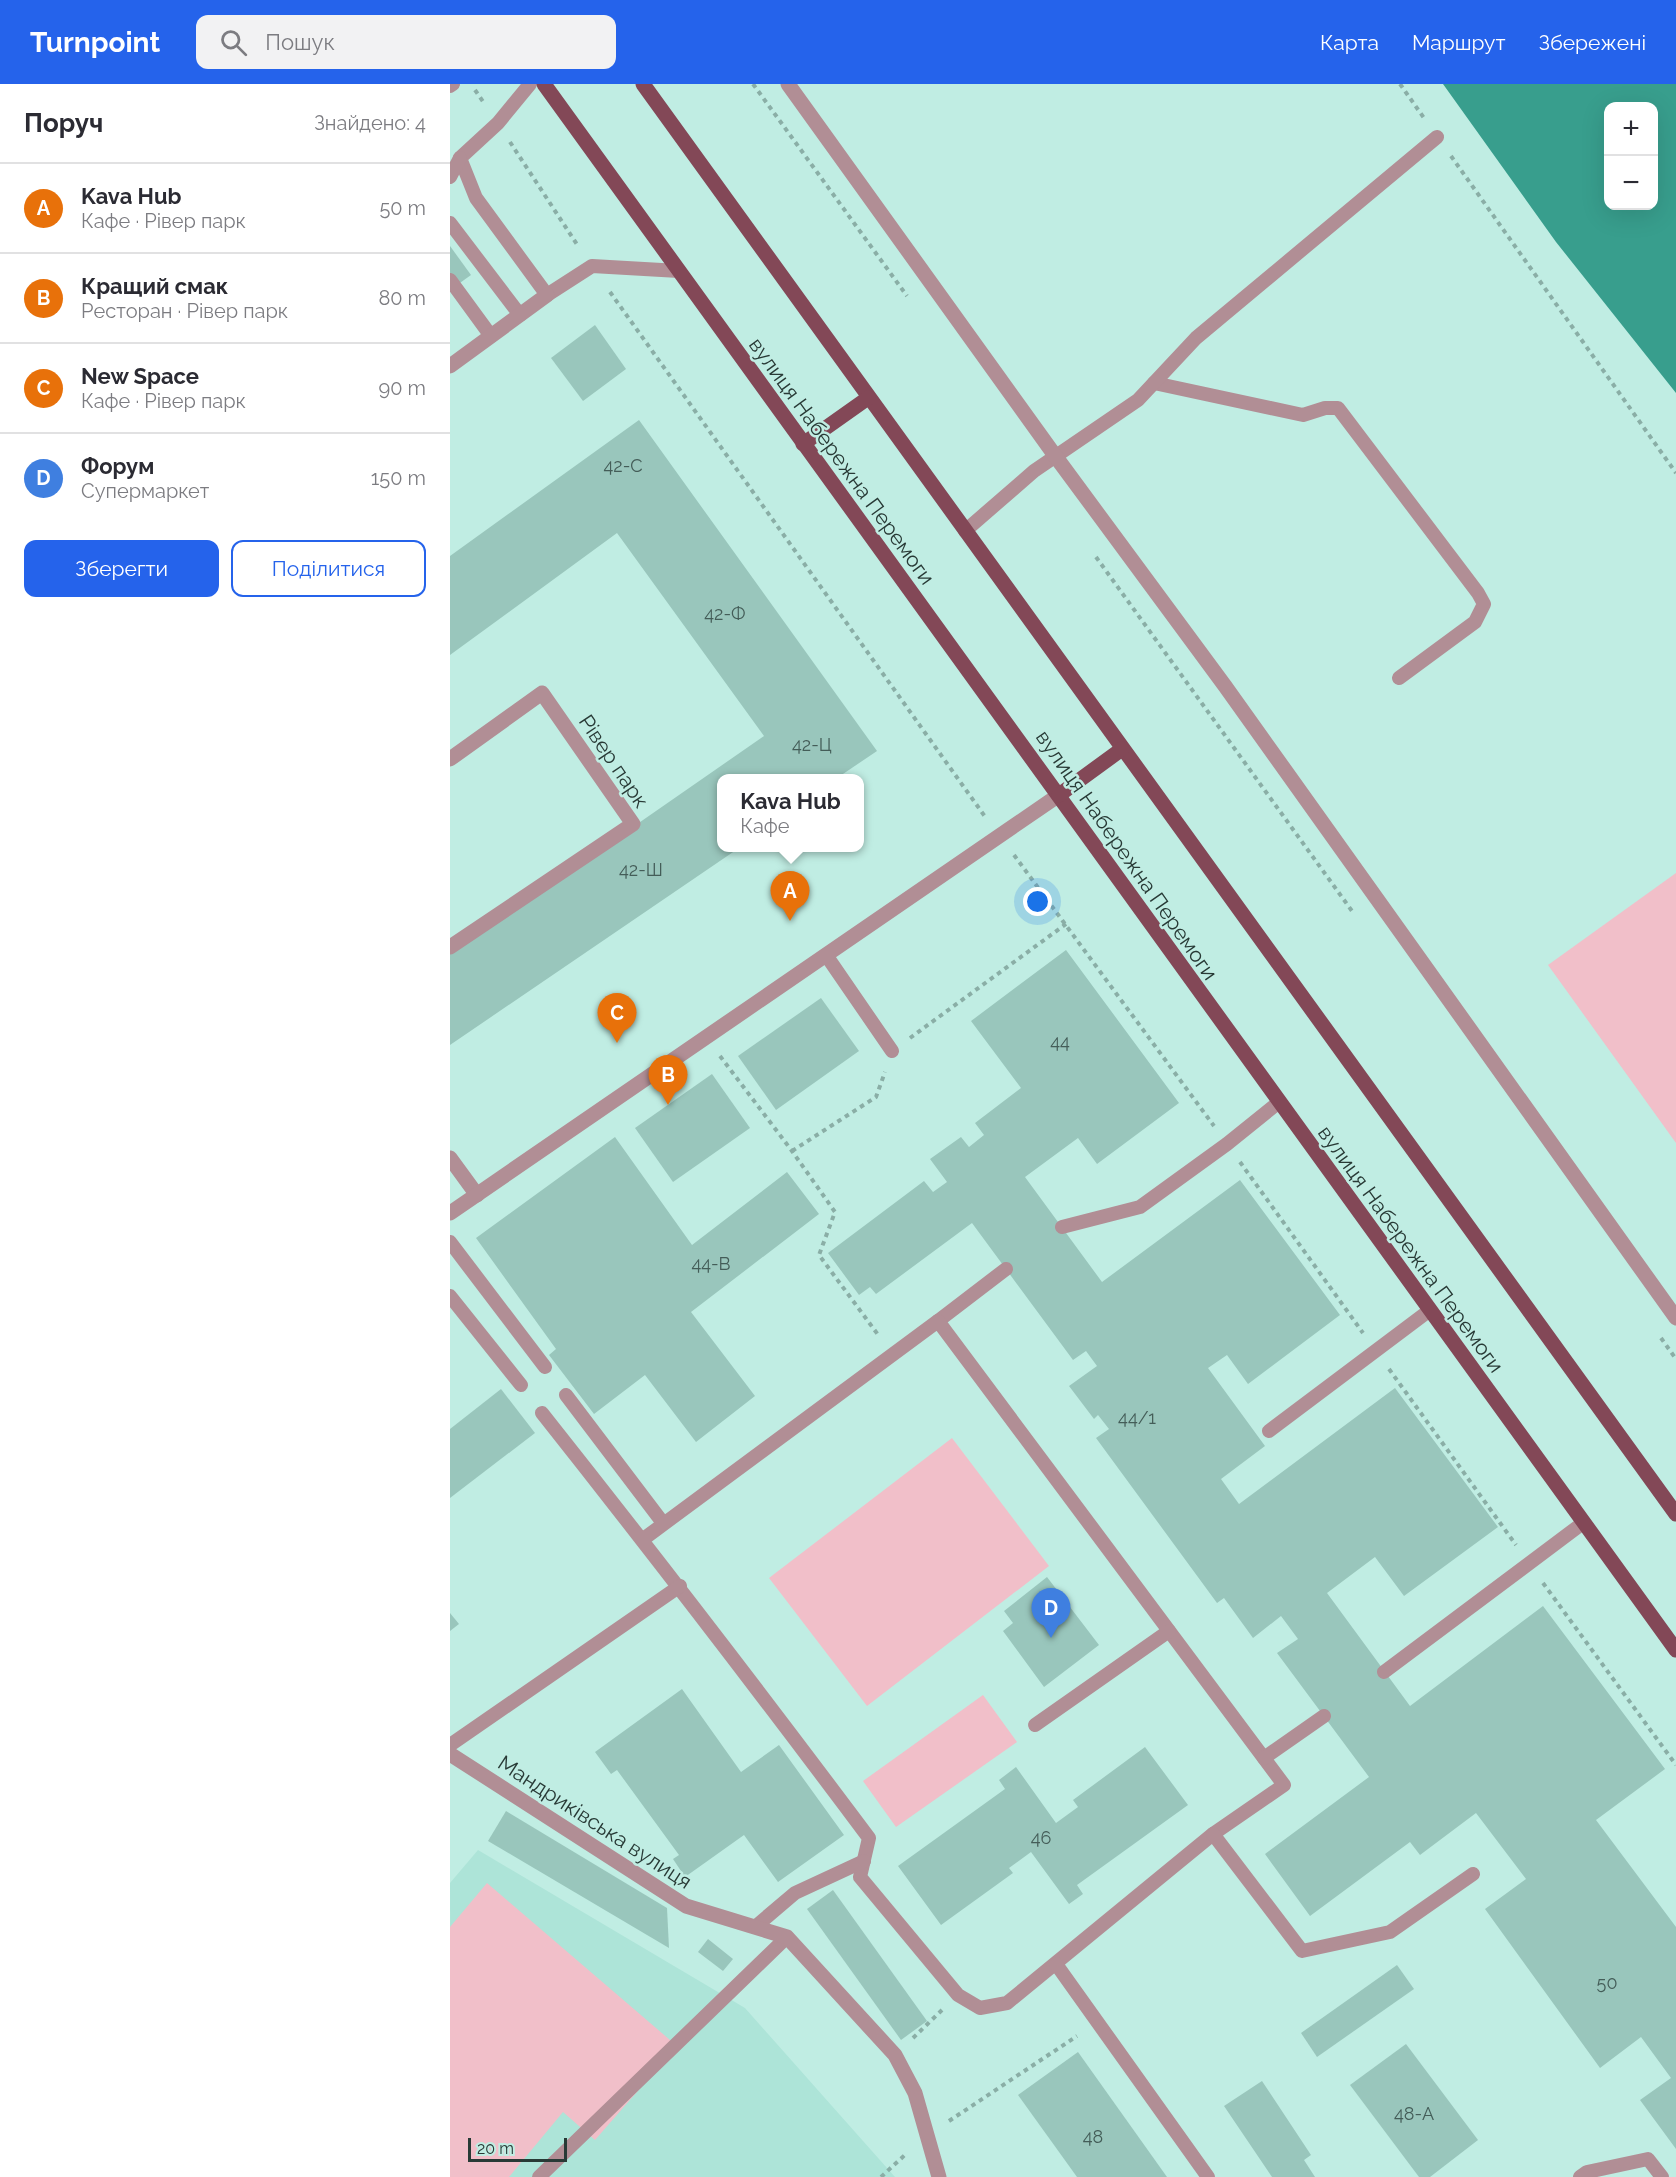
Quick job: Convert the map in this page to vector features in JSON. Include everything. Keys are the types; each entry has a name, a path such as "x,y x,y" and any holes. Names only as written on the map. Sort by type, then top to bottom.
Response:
{"main road":[{"name":"вулиця Набережна Перемоги","path":"544,84 802,444 1059,795 1676,1650"},
{"path":"644,84 868,398 1676,1513"},
{"path":"802,444 868,398"},
{"path":"1059,795 1122,749"}],"street":[{"path":"788,84 1056,457 1225,686 1676,1318"},
{"path":"452,361 547,295"},
{"name":"Рівер парк","path":"450,759 542,693 633,824 450,947"},
{"path":"450,1213 1059,795"},
{"path":"450,1158 477,1195"},
{"name":"Мандриківська вулиця","path":"450,1754 686,1906 788,1937"},
{"path":"788,1937 895,2055 915,2093 939,2177"}],"lane":[{"path":"450,177 460,158 498,123 530,84"},
{"path":"965,531 1034,471 1138,400 1196,338 1437,137"},
{"path":"460,158 476,198 547,295 592,266 679,271"},
{"path":"450,223 520,315"},
{"path":"450,280 491,336"},
{"path":"1154,384 1302,415 1325,408 1338,408 1479,593 1484,604 1475,622 1399,678"},
{"path":"826,956 892,1051"},
{"path":"1062,1227 1140,1207 1227,1144 1279,1102"},
{"path":"450,1242 545,1367"},
{"path":"642,1540 1006,1269"},
{"path":"450,1296 521,1385"},
{"path":"1269,1431 1430,1310"},
{"path":"542,1413 680,1586 869,1838 860,1877 958,1995 980,2007 1006,2003 1213,1834 1284,1785 938,1321"},
{"path":"566,1395 663,1523"},
{"path":"1384,1671 1583,1523"},
{"path":"450,1745 680,1586"},
{"path":"1035,1725 1169,1631"},
{"path":"1264,1758 1324,1716"},
{"path":"1213,1834 1302,1951 1390,1932 1473,1874"},
{"path":"754,1927 795,1893 864,1861"},
{"path":"539,2177 788,1937"},
{"path":"1056,1964 1208,2177"},
{"path":"1581,2177 1587,2172 1648,2159 1662,2177"}],"path":[{"path":"471,84 592,266 1000,837 1227,1144 1676,1765"},
{"path":"753,84 907,297"},
{"path":"1400,84 1676,474"},
{"path":"1089,548 1355,915"},
{"path":"792,1150 876,1097 892,1051 1066,924"},
{"path":"706,1038 792,1150 835,1212 819,1255 892,1354"},
{"path":"1655,1330 1676,1359"},
{"path":"895,2055 958,1995"},
{"path":"882,2177 926,2137 1098,2022"}],"shaded area":[{"path":"1443,84 1676,84 1676,393 1556,242"},
{"path":"1676,873 1676,1143 1548,965"},
{"path":"952,1438 1049,1566 867,1706 769,1578"},
{"path":"983,1695 1017,1742 896,1827 863,1781"},
{"path":"478,1850 745,2008 895,2177 451,2177 450,1883"},
{"path":"487,1883 677,2046 595,2140 563,2112 509,2177 450,2177 450,1927"}],"building":[{"path":"450,246 471,275 450,290"},
{"path":"595,325 626,369 583,401 551,358"},
{"path":"639,420 877,751 843,774 717,774 717,852 733,852 450,1045 450,954 764,736 617,533 450,655 450,556"},
{"path":"1066,950 1179,1103 1097,1164 1078,1138 1025,1177 1102,1282 1240,1180 1340,1315 1248,1384 1227,1355 1208,1368 1265,1446 1221,1479 1239,1504 1395,1388 1498,1527 1404,1596 1375,1557 1327,1593 1410,1706 1543,1606 1665,1769 1596,1820 1676,1927 1676,2149 1640,2100 1671,2078 1641,2037 1600,2068 1485,1909 1526,1879 1476,1813 1420,1855 1410,1842 1310,1916 1265,1854 1369,1777 1277,1653 1298,1639 1281,1616 1253,1638 1224,1598 1217,1603 1096,1438 1109,1429 1098,1415 1094,1419 1069,1386 1097,1366 1086,1351 1073,1360 972,1223 876,1294 870,1287 859,1295 828,1253 924,1181 933,1192 947,1182 930,1159 961,1137 969,1147 984,1135 975,1123 1021,1088 971,1021"},
{"path":"821,998 859,1051 776,1110 738,1056"},
{"path":"712,1074 750,1128 673,1182 635,1128"},
{"path":"615,1137 692,1245 787,1172 819,1214 691,1312 755,1396 696,1442 645,1375 594,1414 549,1355 556,1349 476,1238"},
{"path":"501,1389 535,1433 450,1498 450,1429"},
{"path":"1047,1577 1099,1645 1044,1687 1003,1631 1013,1623 1004,1611"},
{"path":"450,1613 459,1624 450,1631"},
{"path":"682,1689 741,1772 779,1745 844,1835 778,1882 744,1835 685,1877 673,1859 679,1855 617,1770 611,1774 595,1752"},
{"path":"1145,1747 1188,1805 1077,1885 1083,1894 1069,1904 1031,1852 1009,1868 1013,1873 941,1925 898,1866 1005,1789 999,1780 1016,1767 1056,1823 1078,1807 1073,1800"},
{"path":"506,1811 667,1908 669,1948 488,1841"},
{"path":"833,1890 927,2021 901,2040 807,1909"},
{"path":"708,1939 733,1959 723,1971 698,1952"},
{"path":"1397,1965 1414,1989 1317,2057 1301,2033"},
{"path":"1406,2044 1478,2140 1430,2177 1419,2177 1350,2085"},
{"path":"1078,2052 1167,2177 1077,2177 1018,2095"},
{"path":"1262,2081 1311,2155 1304,2160 1315,2177 1272,2177 1224,2106"}],"place":[{"name":"Kava Hub","path":"790,921"},
{"name":"New Space","path":"617,1043"},
{"name":"Кращий смак","path":"668,1105"},
{"name":"Форум","path":"1051,1638"}]}
